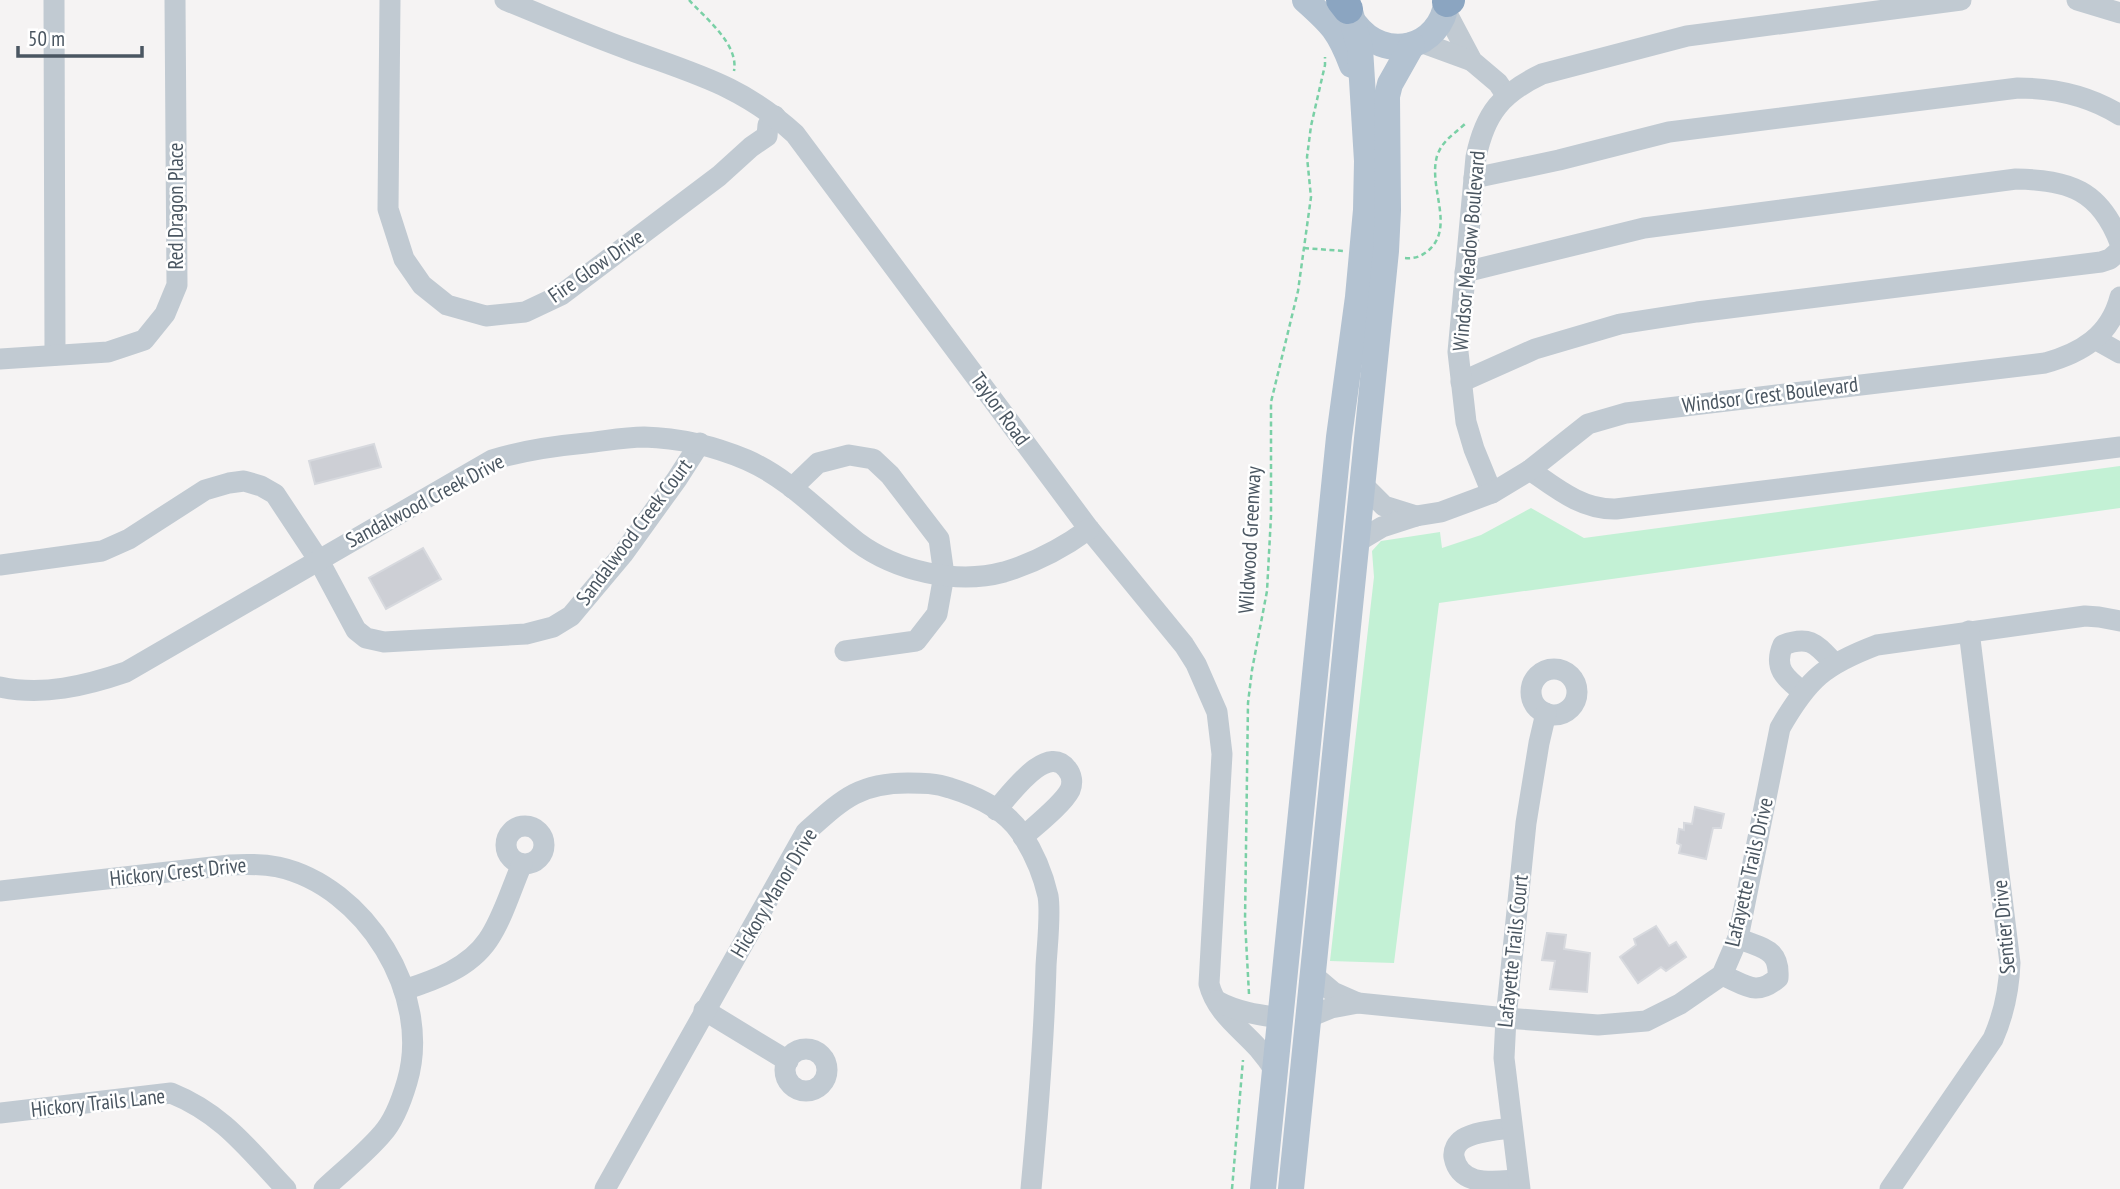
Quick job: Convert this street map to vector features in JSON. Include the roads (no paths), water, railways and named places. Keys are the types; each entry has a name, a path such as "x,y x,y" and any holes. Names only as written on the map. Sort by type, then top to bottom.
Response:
{"main road":[{"path":"1305,0 1335,28 1344,42 1362,90"},
{"path":"1291,1189 1386,251 1387,96 1390,84 1416,43 1438,25 1447,3"},
{"path":"1263,1189 1341,425 1366,210 1367,160 1360,48 1348,8"},
{"path":"1348,8 1366,36 1380,44 1396,47 1416,43"},
{"path":"1281,1018 1294,1034 1305,1058"}],"street":[{"path":"54,0 55,355"},
{"name":"Red Dragon Place","path":"0,359 108,352 144,340 165,314 177,285 175,0"},
{"name":"Fire Glow Drive","path":"390,0 388,209 404,259 422,285 447,305 486,316 525,312 561,295 719,176 767,136 771,120"},
{"name":"Taylor Road","path":"505,0 628,50 703,76 747,96 771,120 795,134 1089,529 1184,645 1196,664 1217,712 1222,754 1209,984 1216,1000 1233,1023 1259,1048 1275,1071"},
{"name":"Windsor Meadow Boulevard","path":"1492,493 1466,422 1458,352 1480,138 1488,119 1506,95 1542,74 1666,41 1915,3 1961,0"},
{"path":"2077,0 2120,13"},
{"path":"1447,3 1472,61"},
{"path":"1416,43 1472,61 1498,83 1506,95"},
{"path":"1474,178 1669,132 2009,89 2042,88 2063,91 2096,102 2120,115"},
{"path":"1465,272 1644,228 2016,179 2060,183 2080,190 2105,213 2120,243"},
{"path":"1461,382 1535,349 1620,324 1774,302 2101,262 2110,259 2120,250"},
{"name":"Windsor Crest Boulevard","path":"1357,542 1382,527 1416,516 1441,512 1492,493 1530,470 1588,424 1626,413 2045,363 2069,356 2095,339 2109,322 2119,302"},
{"path":"2095,339 2120,353"},
{"name":"Sandalwood Creek Drive","path":"0,687 43,691 97,682 126,672 492,460 519,451 643,437 700,443 762,467 876,554 907,567 944,575 1001,572 1030,563 1089,529"},
{"name":"Sandalwood Creek Court","path":"0,565 102,551 129,539 205,490 244,481 275,494 318,559 356,631 366,638 375,642 526,634 553,628 571,616 623,554 700,443"},
{"path":"1530,470 1576,501 1602,510 2120,447"},
{"path":"792,488 818,463 849,455 873,459 890,475 939,539 944,575 937,614 916,641 845,651"},
{"path":"1363,485 1384,506 1416,516"},
{"name":"Lafayette Trails Drive","path":"1309,1017 1331,1007 1358,1003 1598,1025 1646,1021 1680,1004 1722,975 1738,938 1780,728 1803,692 1834,663 1877,645 1969,631 2085,616 2120,621"},
{"name":"Sentier Drive","path":"1890,1189 1993,1039 2004,1015 2009,983 2010,963 1969,631"},
{"path":"1803,692 1788,680 1780,668 1778,655 1783,645 1797,640 1811,641 1834,663"},
{"name":"Lafayette Trails Court","path":"1519,1184 1504,1058 1506,1018 1526,823 1546,713"},
{"path":"996,810 1039,765 1053,761 1066,767 1072,779 1069,792 1023,837"},
{"name":"Hickory Manor Drive","path":"605,1189 806,832 846,799 867,787 888,783 940,784 981,799 1010,821 1023,837 1035,860 1048,898 1044,1042 1031,1189"},
{"name":"Hickory Crest Drive","path":"0,891 259,864 280,867 306,877 333,892 355,911 372,929 387,952 404,990 411,1026 412,1054 408,1081 384,1133 324,1189"},
{"path":"404,990 453,971 480,949 497,922 522,864"},
{"path":"1722,975 1757,989 1768,986 1778,978 1779,963 1773,954 1738,938"},
{"name":"Lafayette Trails Drive","path":"1313,975 1333,992 1358,1003"},
{"path":"1216,1000 1247,1013 1281,1018"},
{"path":"705,1010 788,1061"},
{"name":"Hickory Trails Lane","path":"0,1113 171,1093 190,1101 225,1124 286,1189"},
{"path":"1511,1128 1465,1138 1455,1148 1454,1158 1465,1176 1474,1180 1519,1184"}]}
